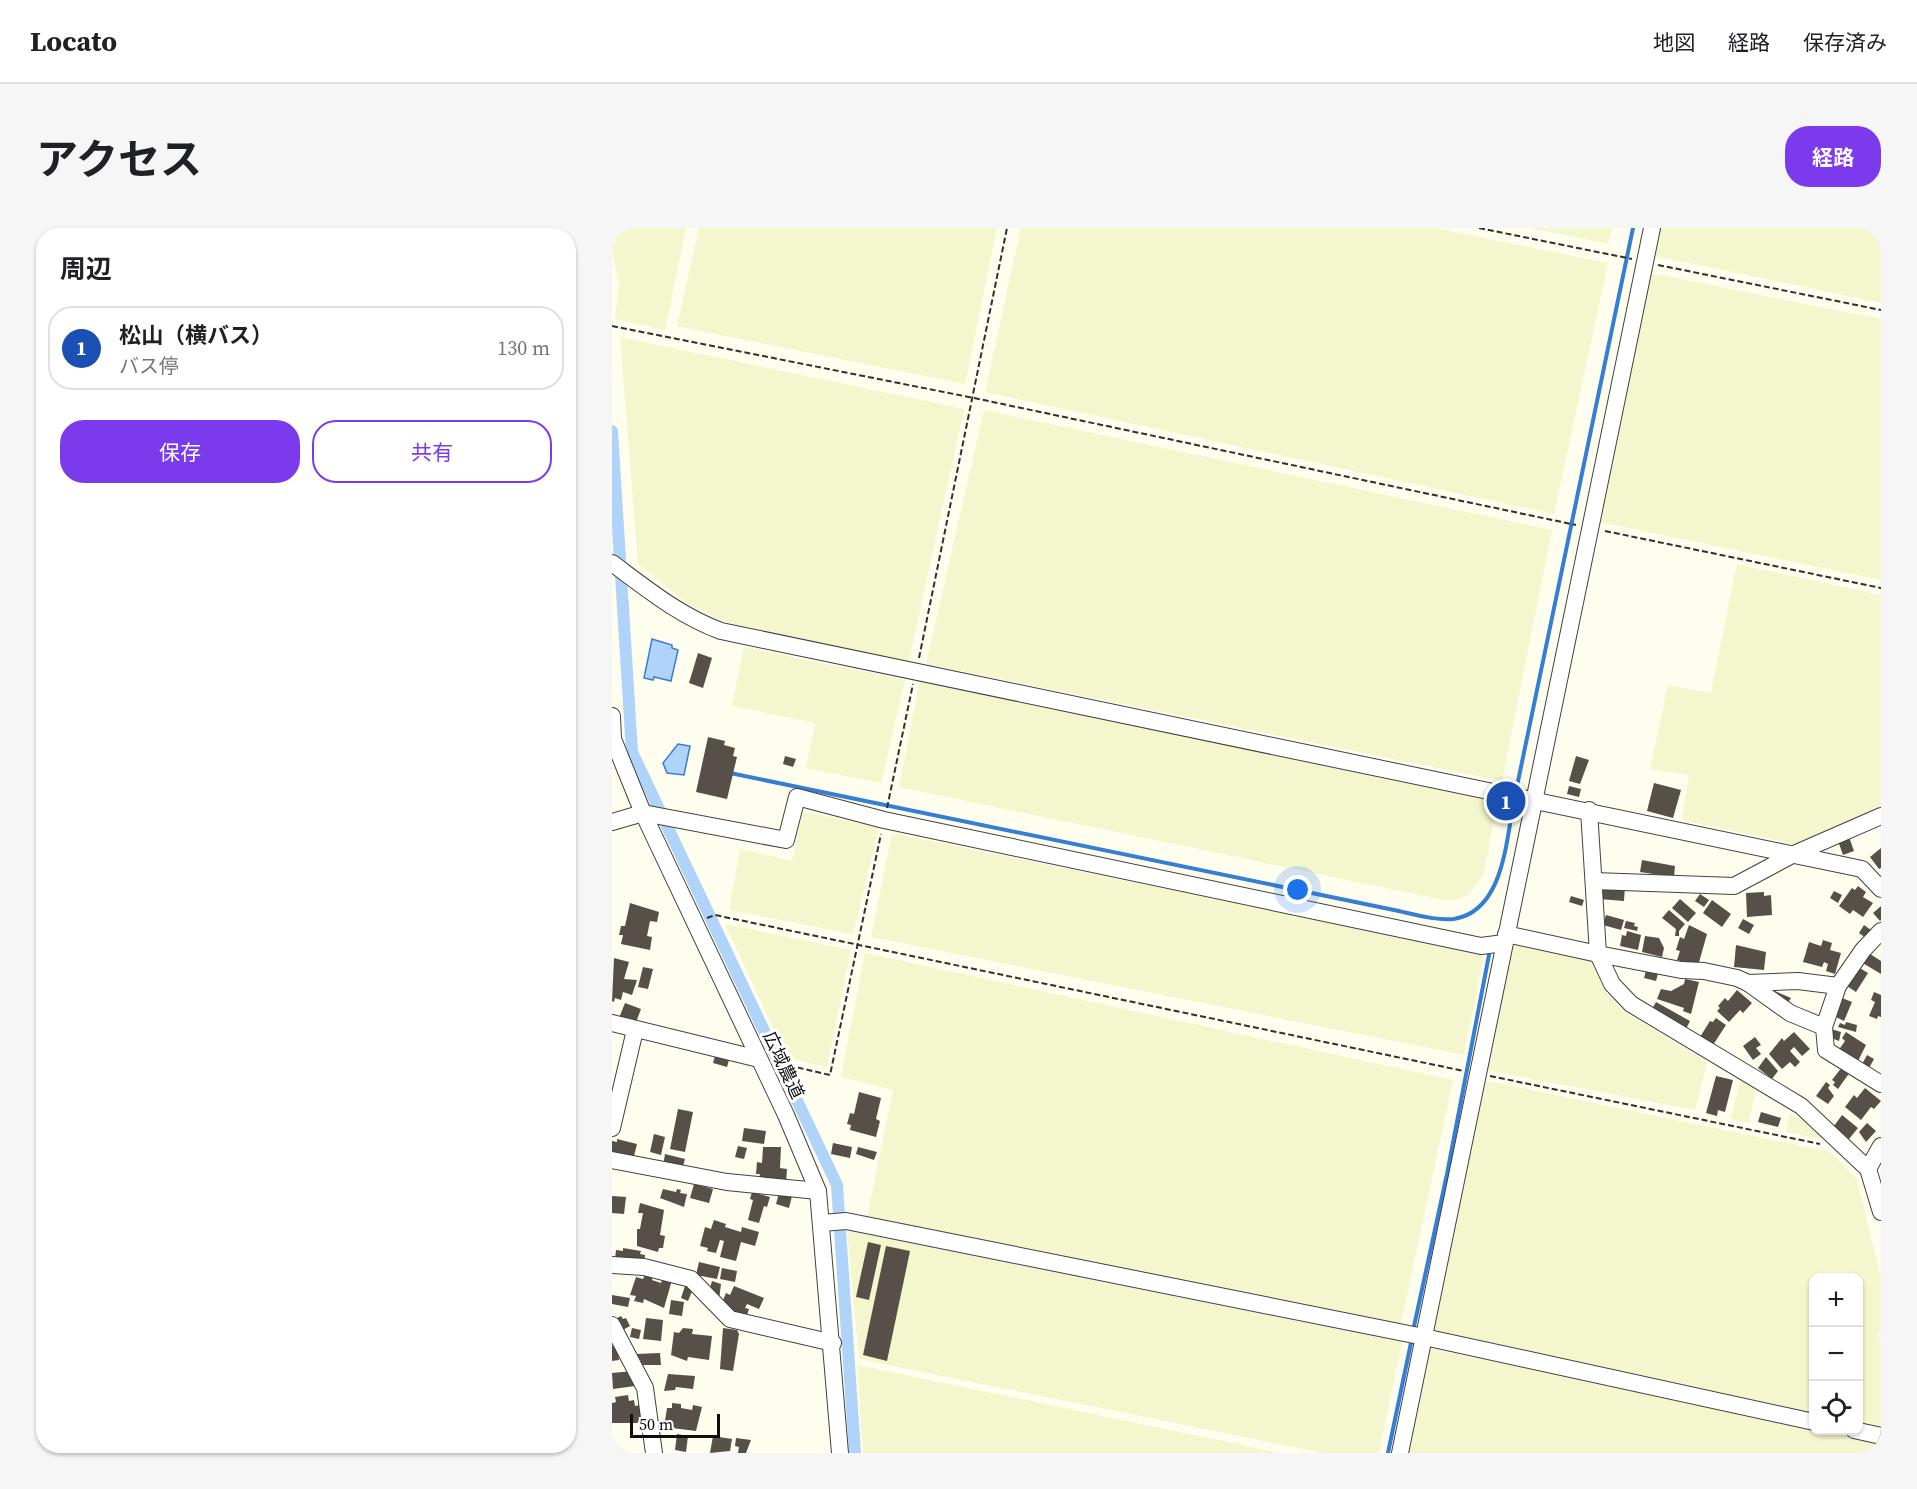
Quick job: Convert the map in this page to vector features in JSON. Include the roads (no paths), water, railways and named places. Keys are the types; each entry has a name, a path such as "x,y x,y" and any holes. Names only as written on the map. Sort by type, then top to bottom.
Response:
{"street":[{"path":"1400,1453 1652,228"},
{"path":"612,563 696,622 721,631 1535,801 1589,810 1862,869 1881,889"},
{"name":"広域農道","path":"612,716 614,739 643,813 759,1059 818,1191 833,1343 840,1453"},
{"path":"612,822 643,813 786,840 797,797 896,822 1481,946 1505,938 1681,970 1704,970 1748,983 1790,1013 1824,1027"},
{"path":"1589,810 1598,954 1612,984 1631,1004 1801,1106 1868,1169 1881,1212"},
{"path":"1594,881 1734,886 1794,854 1881,816"},
{"path":"1881,931 1863,950 1838,986 1824,1027 1826,1050 1881,1084"},
{"path":"1748,983 1798,981 1838,986"},
{"path":"612,1023 759,1059"},
{"path":"612,1128 635,1030"},
{"path":"1868,1169 1881,1146"},
{"path":"612,1160 727,1182 818,1191"},
{"path":"822,1223 846,1221 1424,1337 1809,1421"},
{"path":"612,1265 644,1267 691,1279 730,1320 833,1343"},
{"path":"612,1325 645,1388 654,1453"},
{"path":"1863,1433 1881,1436"}],"water":[{"path":"652,639 672,645 672,648 678,650 671,681 654,677 653,680 644,678"},
{"path":"678,744 690,746 684,775 667,773 663,763"}],"waterway":[{"path":"1516,791 1633,228"},
{"path":"612,431 632,752 837,1185 855,1453"},
{"path":"730,773 1440,919 1454,919 1471,913 1483,903 1493,888 1505,853 1514,801"},
{"path":"1413,1331 1447,1174 1489,955"},
{"path":"1388,1453 1412,1338"}],"place":[{"name":"松山（横バス）","path":"1506,801"}]}
